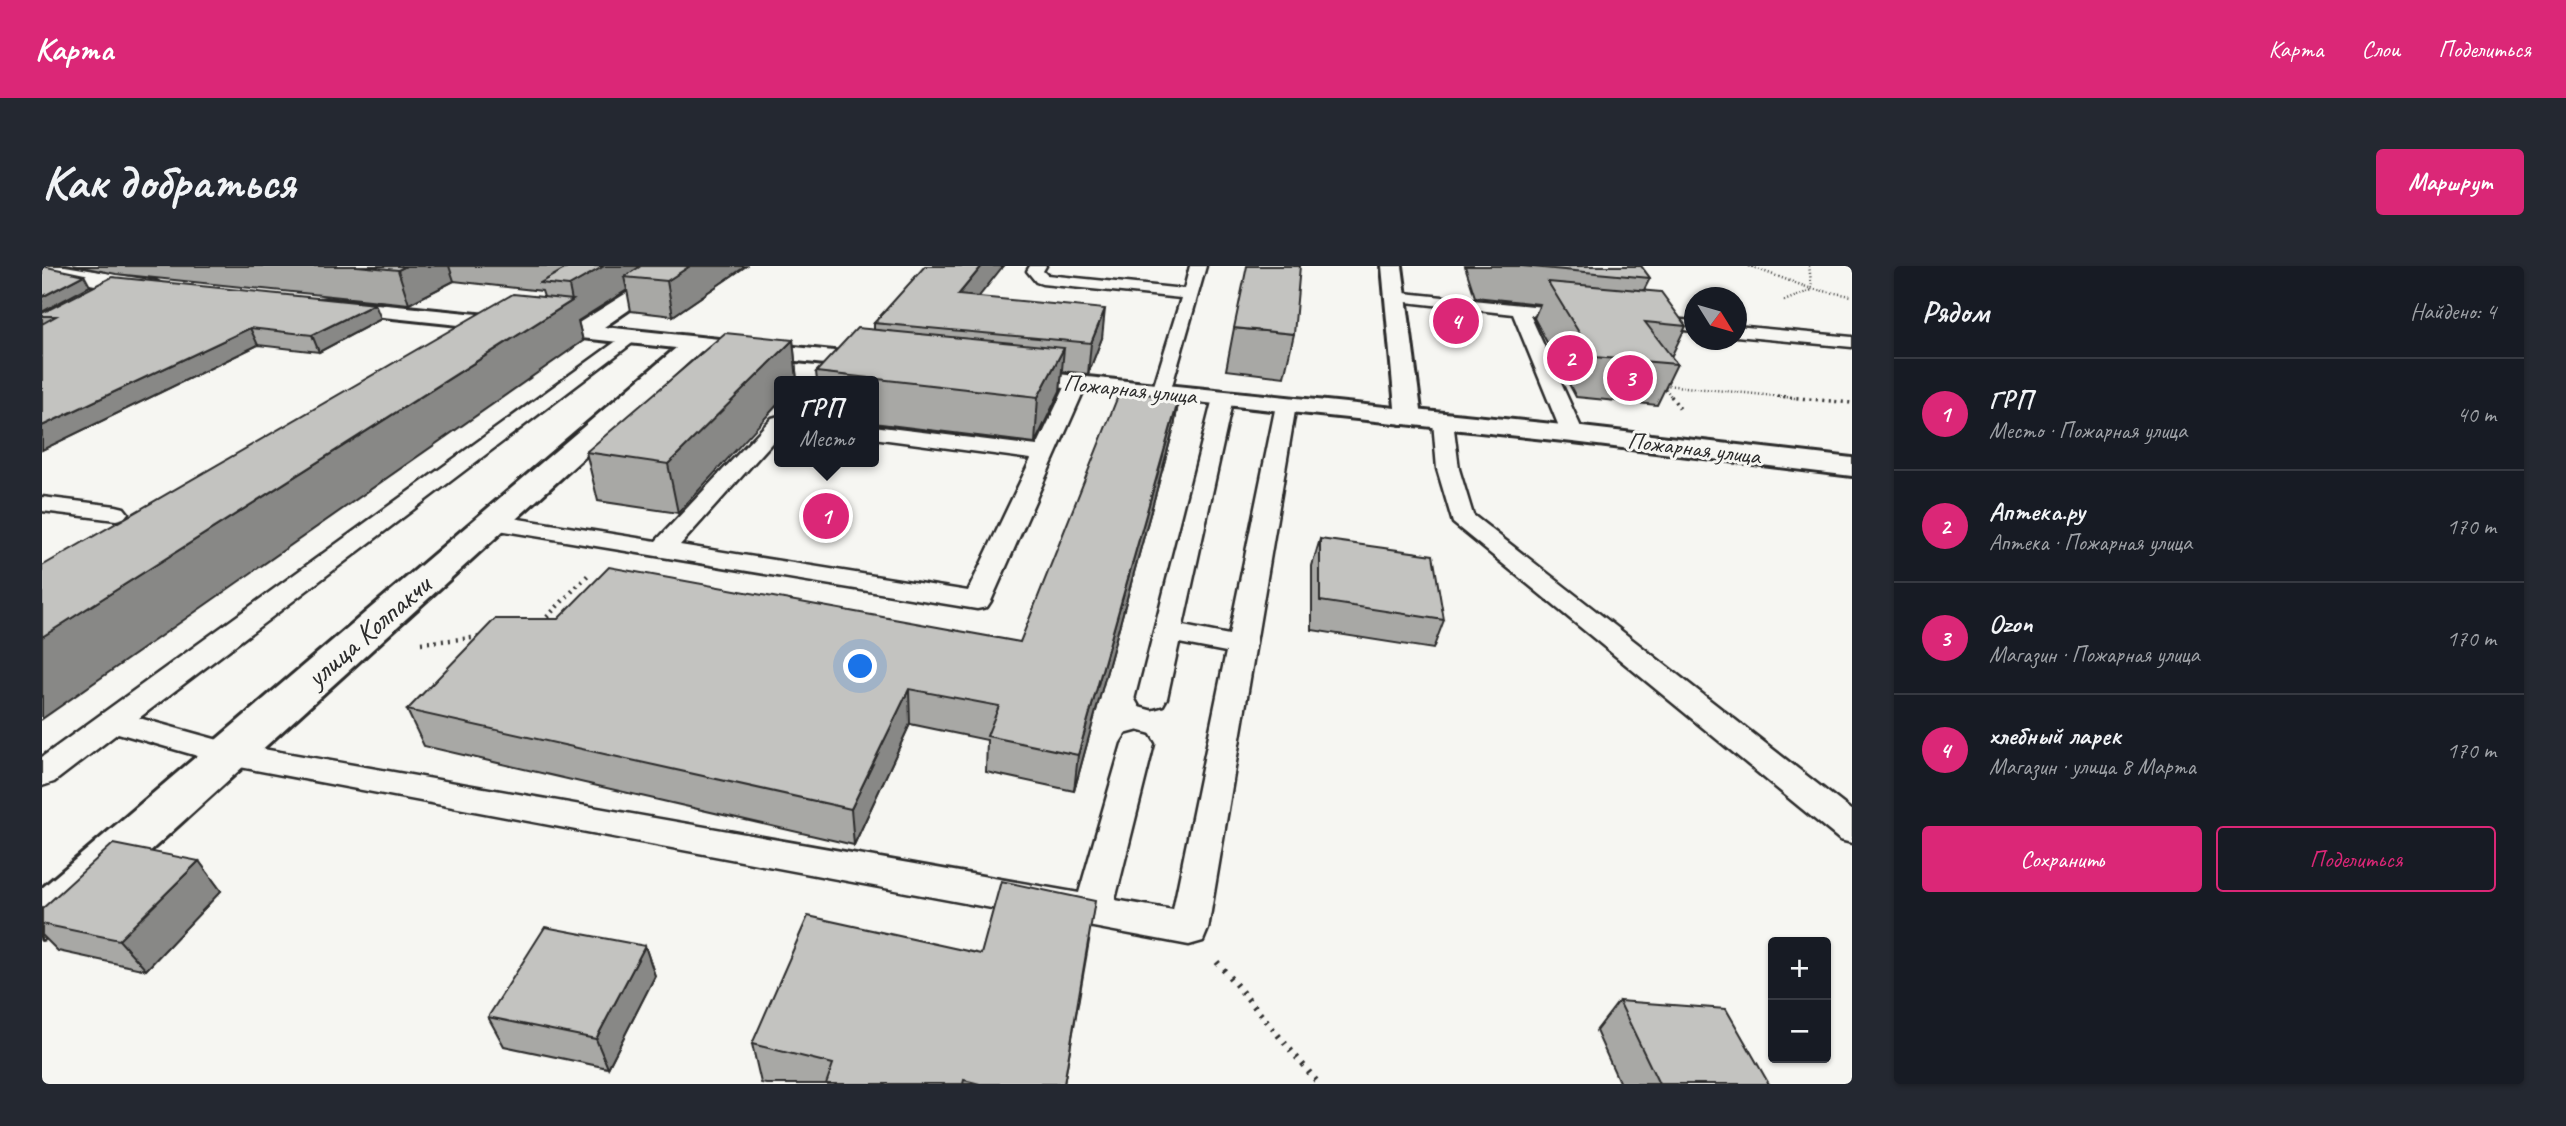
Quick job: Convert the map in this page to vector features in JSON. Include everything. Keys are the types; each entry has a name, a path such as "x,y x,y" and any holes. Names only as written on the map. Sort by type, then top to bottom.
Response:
{"street":[{"path":"1392,266 1409,418"},
{"path":"42,267 116,282 184,290"},
{"path":"581,332 675,267"},
{"path":"84,300 116,282"},
{"path":"307,303 900,365"},
{"name":"улица Колпакчи","path":"42,919 695,344"},
{"name":"Пожарная улица","path":"982,373 1573,434 1852,467"}],"lane":[{"path":"1038,266 1035,271 1042,279 1190,294"},
{"path":"1162,392 1198,266"},
{"path":"1394,297 1593,317"},
{"path":"1648,300 1661,323"},
{"path":"1519,309 1573,434"},
{"path":"1629,320 1684,325"},
{"path":"1747,332 1852,342"},
{"path":"42,774 629,337"},
{"path":"493,522 977,601 1077,383"},
{"path":"1152,698 1223,398"},
{"path":"113,721 229,754 1189,929 1286,405"},
{"path":"1443,421 1448,469 1462,518 1852,830"},
{"path":"663,550 774,428"},
{"path":"879,433 1045,454"},
{"path":"42,504 116,513"},
{"path":"1168,632 1241,646"},
{"path":"1093,912 1138,744"}],"path":[{"path":"1749,266 1812,289 1852,296"},
{"path":"1809,266 1812,289"},
{"path":"1656,374 1684,413"},
{"path":"1664,384 1852,403"},
{"path":"532,632 620,542"},
{"path":"346,651 492,636"},
{"path":"1189,929 1319,1084"}],"building":[{"path":"42,266 84,275 42,297"},
{"path":"357,266 406,266 398,270"},
{"path":"570,266 604,266 569,286 540,283"},
{"path":"641,266 690,266 667,281 624,277"},
{"path":"925,266 982,266 958,295 1105,309 1091,343 874,323"},
{"path":"1247,266 1300,266 1294,334 1234,328"},
{"path":"1521,266 1641,266 1650,278"},
{"path":"112,277 375,304 312,335 250,328 42,426 42,324 56,316 42,316 42,313"},
{"path":"1548,282 1661,292 1684,323 1684,326 1645,322 1677,364 1594,357"},
{"path":"513,294 573,300 42,637 42,566"},
{"path":"857,328 1064,348 1038,397 879,379 879,376 816,372"},
{"path":"725,333 793,340 668,464 586,452"},
{"path":"1120,391 1179,398 1078,755 987,736 999,706 909,689 851,809 407,710 495,619 558,619 609,567 1020,642"},
{"path":"1320,539 1433,555 1444,620 1320,601"},
{"path":"113,844 199,861 119,940 42,924 42,909"},
{"path":"1001,881 1095,901 1064,1084 980,1084 964,1080 963,1084 826,1084 833,1064 752,1044 808,916 981,954"},
{"path":"545,927 645,946 596,1039 488,1017"},
{"path":"1619,1001 1726,1009 1769,1084 1659,1084"}],"place":[{"name":"хлебный ларек","path":"1456,321"},
{"name":"Аптека.ру","path":"1570,358"},
{"name":"Ozon","path":"1630,378"},
{"name":"ГРП","path":"826,516"}]}
